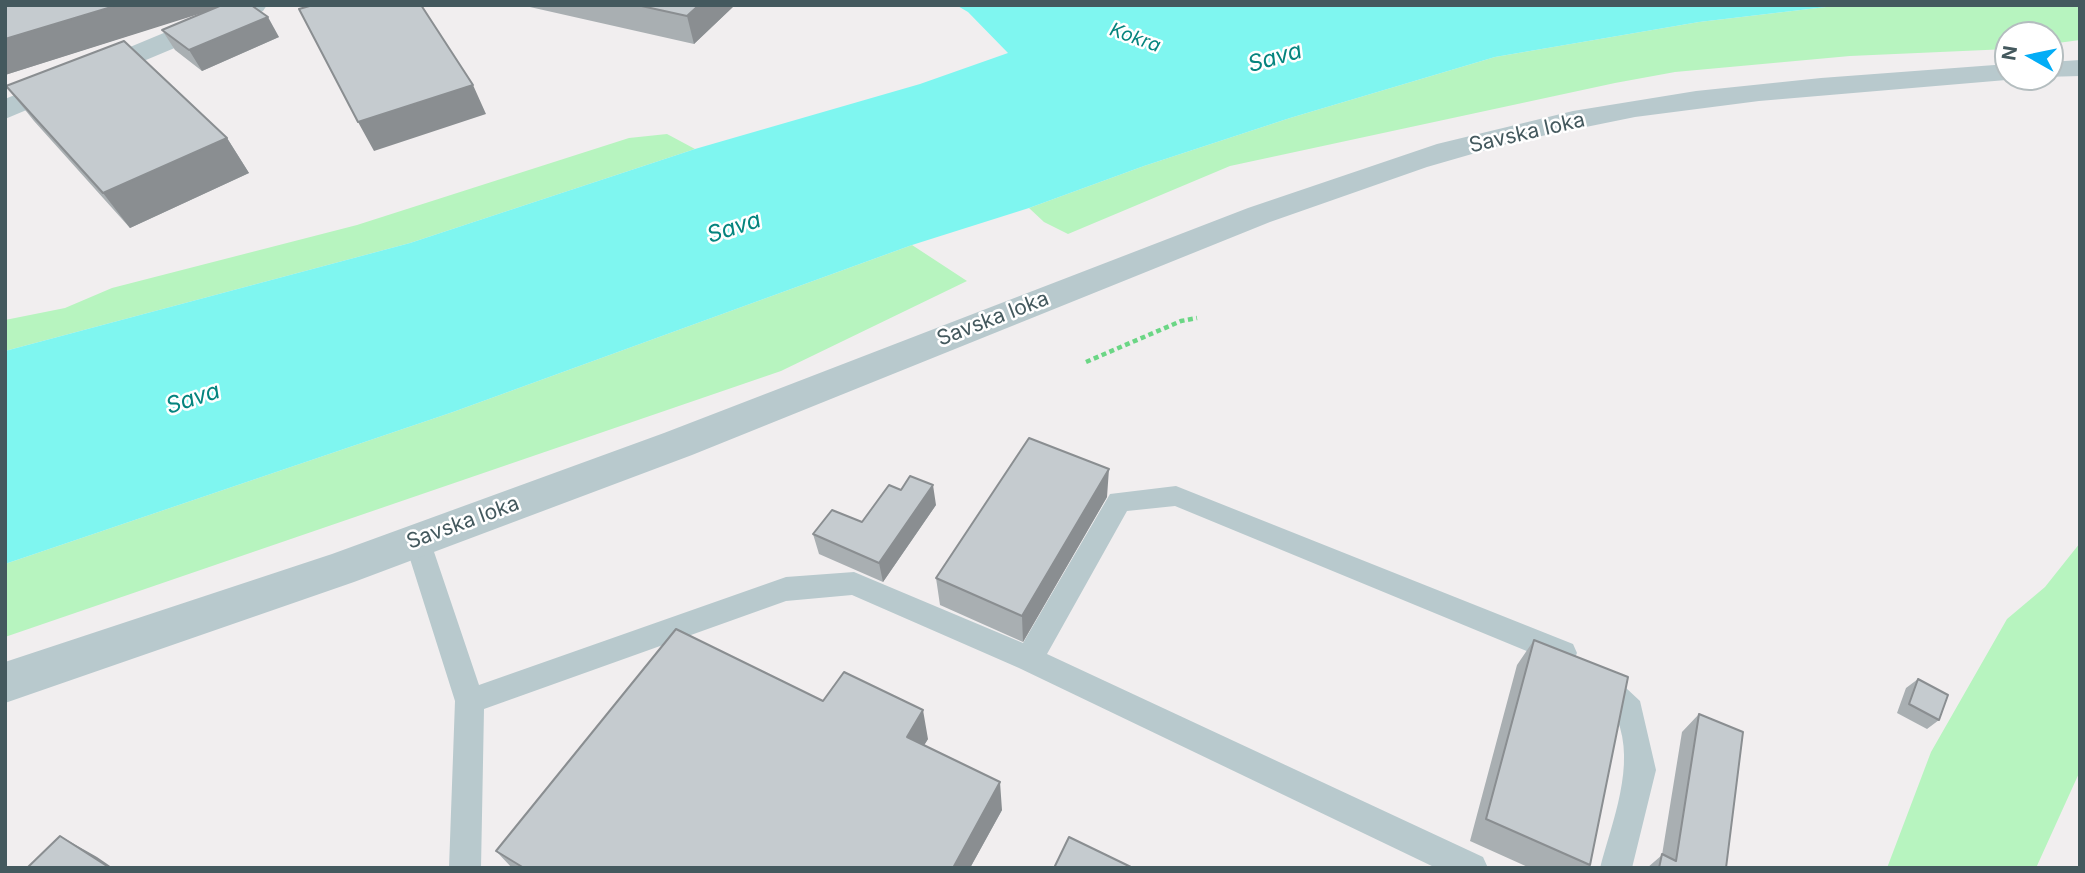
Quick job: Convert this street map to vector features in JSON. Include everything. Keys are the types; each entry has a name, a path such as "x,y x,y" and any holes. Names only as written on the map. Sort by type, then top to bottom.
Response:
{"street":[{"path":"12,103 254,5"},
{"name":"Savska loka","path":"5,683 417,540 678,443 1259,215 1343,184 1442,153 1514,133 1721,96 1994,74"}],"lane":[{"path":"1029,659 1119,501 1176,496 1575,658 1630,711 1641,771 1616,868"},
{"path":"417,540 470,701 465,868"},
{"path":"470,701 786,589 854,583 1029,659 1472,868"}],"path":[{"path":"1086,362 1181,321 1197,318"}],"green space":[{"path":"1843,5 2080,5 2080,40 2064,42 2064,21 1994,21 1994,50 1850,56 1675,72 1230,166 1068,234 1044,222 1029,208 1144,166 1290,118 1495,57 1699,22"},
{"path":"667,134 695,149 410,243 5,351 5,320 65,308 112,288 357,225 629,138"},
{"path":"912,245 967,281 781,371 5,637 5,564 453,412"},
{"path":"2080,543 2080,771 2036,868 1887,868 1931,752 2007,619 2045,587"}],"water":[{"path":"956,5 1843,5 1699,22 1495,57 1290,118 1144,166 1029,208 912,245 453,412 5,564 5,351 410,243 695,149 920,84 1008,53 968,12"}],"building":[{"path":"5,5 118,5 5,39"},
{"path":"222,5 251,5 268,17 189,50 162,30"},
{"path":"313,5 421,5 473,85 358,122 299,9"},
{"path":"637,5 699,5 687,16"},
{"path":"124,41 227,138 103,193 6,86"},
{"path":"1029,438 1109,469 1022,616 936,578"},
{"path":"910,476 933,485 879,563 813,534 832,510 862,522 889,485 901,490"},
{"path":"676,629 823,701 844,672 923,710 907,737 1000,782 953,868 524,868 496,851"},
{"path":"1534,640 1628,677 1590,865 1486,819"},
{"path":"1918,679 1948,695 1939,720 1909,704"},
{"path":"1699,714 1743,732 1726,868 1659,868 1662,854 1676,861"},
{"path":"60,836 110,868 27,868"},
{"path":"1069,837 1133,868 1054,868"}],"water label":[{"name":"Kokra","path":"1135,38"},
{"name":"Sava","path":"1275,58"},
{"name":"Sava","path":"734,228"},
{"name":"Sava","path":"193,399"}]}
